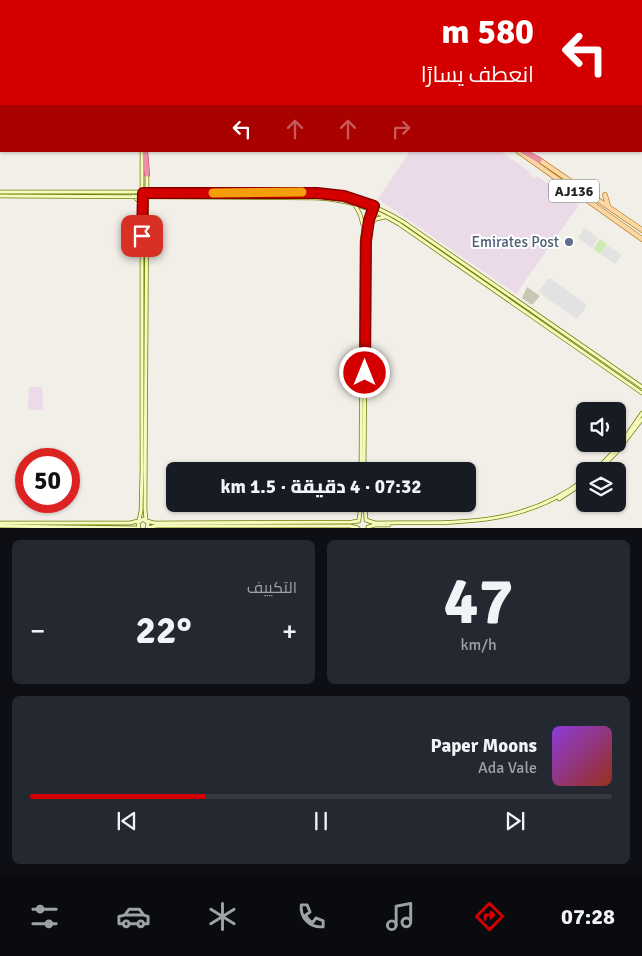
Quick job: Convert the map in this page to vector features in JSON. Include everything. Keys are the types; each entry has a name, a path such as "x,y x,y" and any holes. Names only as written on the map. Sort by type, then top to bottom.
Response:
{"highway":[{"path":"144,152 147,174"},
{"path":"525,152 538,160"}],"main road":[{"path":"0,524 139,528 141,508 144,152"},
{"name":"AJ136","path":"519,152 642,240"},
{"name":"AJ136","path":"529,152 641,230"},
{"path":"132,194 145,183 147,174"},
{"path":"145,183 157,195"},
{"path":"144,205 157,195 317,193 344,196 373,206 405,223 642,387"},
{"path":"0,194 145,194 316,198 355,205 386,217 406,229 642,393"},
{"path":"132,194 144,205 146,266 145,508 147,528 156,526 350,526 359,528 357,524 361,512"},
{"path":"605,195 608,207"},
{"path":"355,205 365,227 363,462"},
{"path":"363,462 361,412 362,241 373,206"},
{"path":"365,227 374,220 386,217"},
{"path":"142,250 146,266"},
{"path":"463,270 467,269 484,279"},
{"path":"361,343 365,361"},
{"path":"142,402 143,415 145,416"},
{"path":"361,412 364,414 365,427"},
{"path":"604,462 620,445 642,413"},
{"path":"606,462 616,453 642,419"},
{"path":"250,527 250,524 352,522 359,520 375,522 467,522 505,517 547,503 576,486"},
{"path":"364,512 368,524 367,528 377,525 476,523 505,519 547,505 576,488"},
{"path":"39,516 39,522"},
{"path":"0,524 39,522 132,523 143,519 154,523 257,524"},
{"path":"34,526 39,522"},
{"path":"234,527 241,525 241,523"}],"shaded area":[{"path":"409,152 501,152 529,171 535,178 537,176 579,205 516,294 378,199"},
{"path":"584,228 598,238 592,248 578,238"},
{"path":"607,245 622,255 615,264 601,254"},
{"path":"548,279 551,279 585,303 586,307 577,319 538,292"},
{"path":"527,287 540,296 532,305 522,298"},
{"path":"29,387 42,387 43,410 28,410"}],"green space":[{"path":"600,239 607,244 600,254 593,249"}],"slow traffic":[{"path":"213,193 302,192"}],"place":[{"name":"Emirates Post","path":"569,242"}],"route":[{"path":"142,236 143,193 300,192 344,196 374,206 367,227 366,241 365,373"}]}
